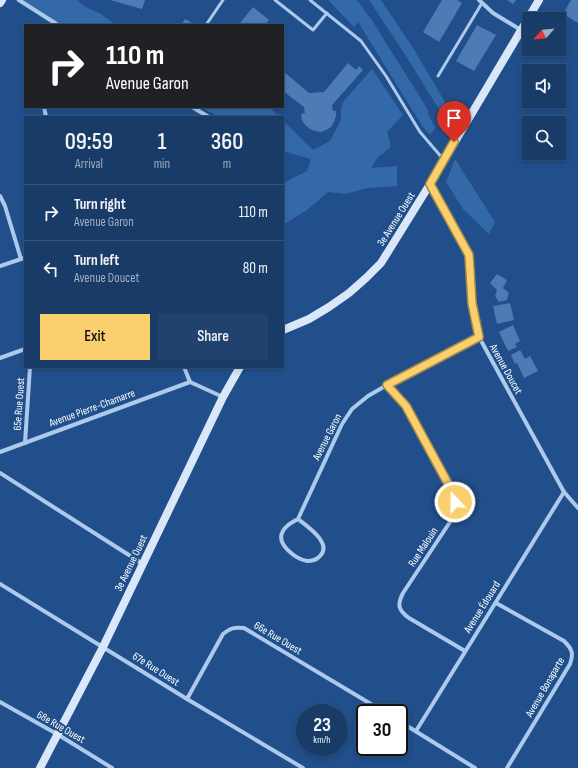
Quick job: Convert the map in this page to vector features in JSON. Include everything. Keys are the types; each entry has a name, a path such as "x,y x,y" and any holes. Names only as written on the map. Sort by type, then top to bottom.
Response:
{"street":[{"path":"0,4 2,0"},
{"path":"18,0 56,24"},
{"name":"3e Avenue Ouest","path":"284,328 309,319 350,293 381,263 430,184 539,0"},
{"path":"481,1 493,13 521,30"},
{"path":"194,108 207,116"},
{"name":"Avenue Doucet","path":"430,184 469,255 472,303 479,337 564,492 578,508"},
{"path":"0,196 5,206 23,258 0,266"},
{"name":"Avenue Garon","path":"298,519 318,536 322,542 323,548 321,556 316,560 308,561 289,552 284,546 281,538 282,531 298,519 342,424 352,409 368,396 387,385 479,337"},
{"path":"0,358 24,349"},
{"name":"65e Rue Ouest","path":"25,443 30,368"},
{"path":"184,368 190,382 223,397"},
{"name":"3e Avenue Ouest","path":"40,768 103,647 223,397 239,368"},
{"name":"Avenue Pierre-Chamarre","path":"0,452 190,382"},
{"name":"Rue Malouin","path":"387,385 406,406 452,491 455,502 454,511 450,522 403,593 399,606 402,613 409,618 465,651"},
{"path":"0,473 143,564"},
{"name":"Avenue Édouard","path":"416,731 564,492"},
{"name":"67e Rue Ouest","path":"0,584 187,699 303,768"},
{"name":"Avenue Bonaparte","path":"496,602 564,641 572,652 570,664 507,768"},
{"name":"66e Rue Ouest","path":"187,699 223,634 228,630 235,628 244,628 371,704"},
{"name":"68e Rue Ouest","path":"0,702 57,734 112,768"},
{"path":"408,726 475,768"}],"lane":[{"path":"207,24 223,0"},
{"path":"275,0 313,30 327,13"},
{"path":"310,0 361,41 386,76 420,132 444,160"},
{"path":"438,76 481,1"}],"shaded area":[{"path":"14,0 77,0 84,6 101,14 115,24 57,24"},
{"path":"328,0 357,0 373,22 428,110 435,128 430,135 423,127 358,22 354,27"},
{"path":"369,0 381,0 415,51 449,109 445,119 406,56"},
{"path":"372,69 403,115 387,132 391,147 378,157 371,168 397,166 397,186 367,188 346,194 328,192 307,210 284,224 284,182 307,171 311,159 284,151 284,122 313,150 330,141 341,120 341,109 343,102"},
{"path":"203,108 270,108 278,116 217,116"},
{"path":"455,159 495,222 489,234 463,209 446,182"}],"building":[{"path":"110,0 145,0 142,9"},
{"path":"442,0 457,0 462,3 439,42 423,32"},
{"path":"507,0 516,0 513,4"},
{"path":"571,0 578,0 578,23 566,16 566,12 564,12"},
{"path":"253,7 269,20 266,24 240,23"},
{"path":"185,19 194,24 182,24"},
{"path":"477,25 496,35 474,71 456,61"},
{"path":"348,63 356,70 359,66 363,70 332,105 333,111 336,111 334,122 331,127 321,132 310,129 305,125 301,114 305,113 304,107 284,92 284,72 309,93 324,92"},
{"path":"497,274 507,280 503,288 509,293 507,300 499,302 495,296 497,290 490,283"},
{"path":"510,303 514,320 497,324 493,306"},
{"path":"513,325 520,341 515,344 517,347 508,351 499,332"},
{"path":"520,350 525,359 530,356 538,371 524,378 517,363 515,364 511,355"}],"route":[{"path":"454,142 430,184 469,255 472,303 479,337 387,385 406,406 452,491 455,502"}]}
